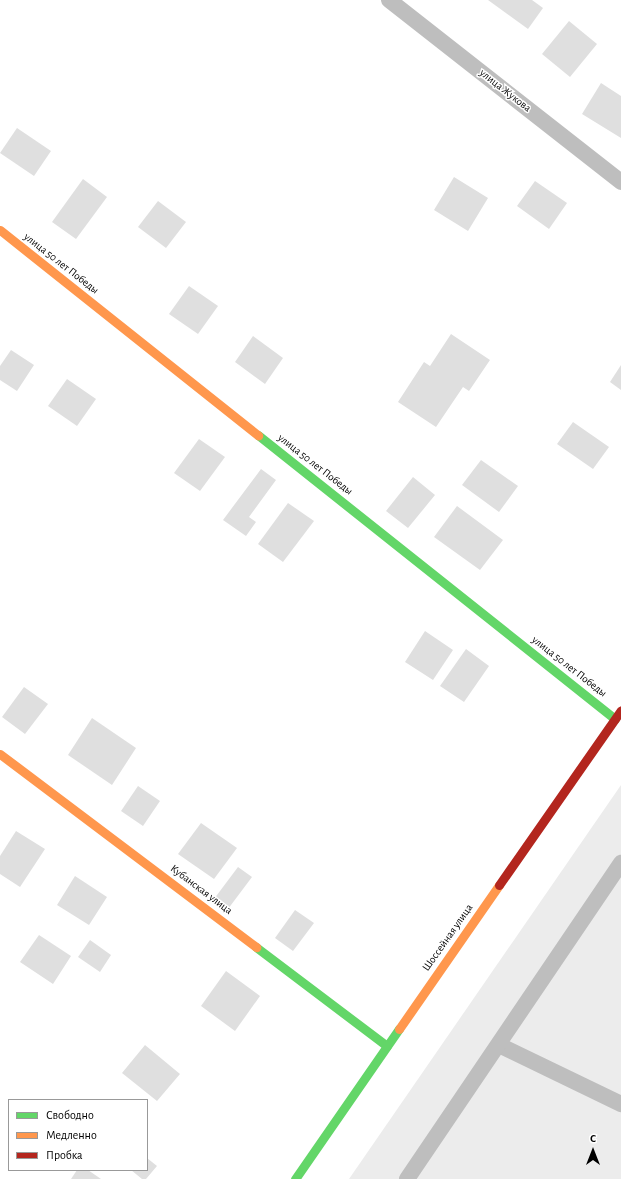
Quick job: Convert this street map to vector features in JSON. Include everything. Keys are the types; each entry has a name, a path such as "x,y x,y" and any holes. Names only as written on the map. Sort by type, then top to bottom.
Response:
{"street":[{"name":"улица Жукова","path":"389,0 621,182"},
{"name":"улица 50 лет Победы","path":"0,230 615,719"},
{"name":"Шоссейная улица","path":"295,1179 621,710"},
{"name":"Кубанская улица","path":"0,754 387,1046"},
{"path":"407,1179 616,879 621,863"},
{"path":"499,1045 621,1104"}],"shaded area":[{"path":"621,785 621,1179 349,1179"}],"building":[{"path":"488,0 532,0 543,8 528,29"},
{"path":"569,21 597,44 570,77 542,54"},
{"path":"601,83 621,96 621,138 582,114"},
{"path":"17,128 51,151 34,176 0,153"},
{"path":"454,177 488,198 468,231 434,210"},
{"path":"83,179 107,197 76,239 52,222"},
{"path":"535,181 567,203 549,229 517,206"},
{"path":"158,201 186,222 166,248 138,227"},
{"path":"189,286 218,306 198,334 169,314"},
{"path":"451,334 490,360 469,391 463,387 436,427 398,402 424,362 430,366"},
{"path":"253,336 283,358 265,384 235,362"},
{"path":"11,350 34,365 17,391 0,380 0,366"},
{"path":"621,365 621,390 610,382"},
{"path":"67,379 96,399 77,426 48,406"},
{"path":"573,422 609,447 593,469 557,444"},
{"path":"199,439 225,457 200,491 174,473"},
{"path":"481,460 518,486 499,512 462,485"},
{"path":"261,469 276,480 249,517 256,522 246,536 223,520"},
{"path":"413,477 435,495 408,528 386,511"},
{"path":"288,503 314,521 283,562 258,544"},
{"path":"457,506 503,540 480,570 434,537"},
{"path":"425,631 453,650 433,680 405,662"},
{"path":"466,649 489,666 464,702 440,686"},
{"path":"24,687 48,704 25,734 2,717"},
{"path":"92,718 136,748 112,785 68,755"},
{"path":"138,786 160,801 143,826 121,811"},
{"path":"201,823 237,848 214,879 178,854"},
{"path":"16,831 45,849 20,887 0,874 0,856"},
{"path":"238,867 252,877 228,909 214,899"},
{"path":"75,876 107,897 89,925 57,905"},
{"path":"295,910 314,923 293,951 275,938"},
{"path":"39,935 71,956 53,984 20,962"},
{"path":"90,940 111,955 100,972 78,957"},
{"path":"226,971 260,996 235,1031 201,1006"},
{"path":"145,1045 180,1074 157,1101 122,1073"},
{"path":"148,1159 157,1166 146,1179 142,1179 132,1171 148,1171"},
{"path":"76,1171 89,1171 101,1179 71,1179"}],"traffic: fast":[{"path":"258,435 615,719"},
{"path":"256,947 387,1046"},
{"path":"295,1179 399,1029"}],"traffic: slow":[{"path":"0,230 258,435"},
{"path":"0,754 256,947"},
{"path":"399,1029 499,885"}],"traffic: jam":[{"path":"499,885 621,710"}]}
